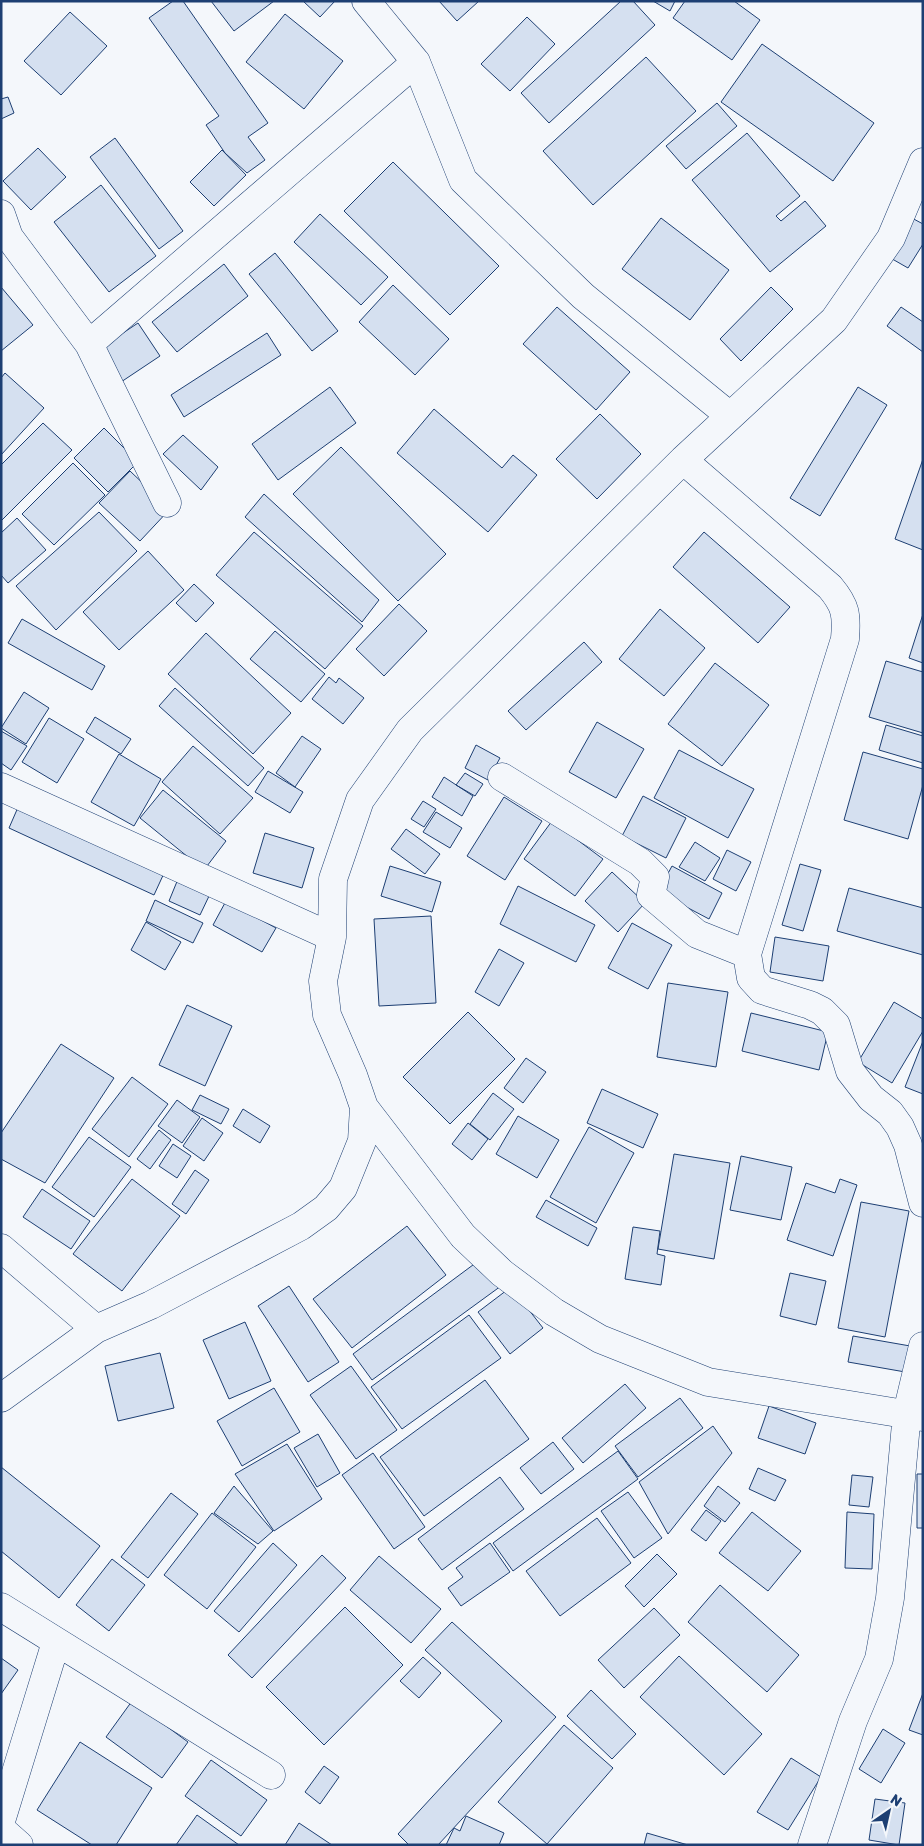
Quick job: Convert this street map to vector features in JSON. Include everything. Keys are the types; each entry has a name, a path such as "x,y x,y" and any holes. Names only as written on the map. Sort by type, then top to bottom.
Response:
{"street":[{"path":"366,1 416,62 463,180 583,296 730,416"},
{"path":"89,344 416,62"},
{"path":"915,1415 708,1382 600,1339 554,1312 502,1273 464,1236 364,1108 353,1075 327,1015 324,981 332,937 334,879 360,800 410,730 683,460 834,320 891,238 923,162"},
{"path":"4,232 89,344 167,503"},
{"path":"683,460 830,587 842,602 846,620 845,639 747,954 751,978 762,990 810,1005 822,1011 836,1024 850,1071 870,1098 890,1113 900,1127 908,1145 923,1203"},
{"path":"502,777 640,862 655,877 652,895 698,934 747,954"},
{"path":"1,787 332,937"},
{"path":"1,1398 96,1329 151,1305 301,1226 326,1208 343,1188 354,1165 362,1141 364,1108"},
{"path":"1,1248 96,1329"},
{"path":"812,1845 853,1721 878,1659 890,1598 923,1346"},
{"path":"1,1607 271,1775"},
{"path":"1,1821 56,1642"},
{"path":"1,1829 19,1845"}],"building":[{"path":"173,1 183,1 268,123 248,137 265,160 247,173 225,153 206,125 219,116 149,18"},
{"path":"211,1 274,1 234,31"},
{"path":"303,1 335,1 320,17"},
{"path":"439,1 479,1 457,21"},
{"path":"621,1 633,1 655,25 549,123 521,93"},
{"path":"653,1 675,1 670,11"},
{"path":"685,1 734,1 760,20 732,60 673,18"},
{"path":"70,12 107,46 61,95 24,61"},
{"path":"285,14 343,61 304,109 246,62"},
{"path":"527,17 555,44 510,91 481,64"},
{"path":"762,44 874,123 833,181 721,102"},
{"path":"646,57 696,111 593,205 543,151"},
{"path":"8,97 14,113 1,119 1,99"},
{"path":"717,103 737,126 686,169 666,146"},
{"path":"747,133 800,196 776,216 781,221 805,201 826,226 770,272 692,180"},
{"path":"115,138 183,231 159,249 90,157"},
{"path":"38,148 66,177 31,210 3,181"},
{"path":"222,150 246,175 214,206 190,182"},
{"path":"393,162 499,266 450,315 344,211"},
{"path":"101,185 156,256 109,292 54,222"},
{"path":"320,214 388,277 361,305 294,242"},
{"path":"910,217 923,224 923,244 908,268 887,256"},
{"path":"661,218 729,270 690,320 622,269"},
{"path":"275,253 338,331 312,351 249,274"},
{"path":"224,264 248,296 177,352 152,322"},
{"path":"393,285 449,339 415,375 359,322"},
{"path":"1,287 33,325 1,351"},
{"path":"771,287 793,309 741,361 720,339"},
{"path":"557,307 630,372 596,410 523,344"},
{"path":"901,307 923,322 923,352 887,326"},
{"path":"138,323 160,356 118,384 96,351"},
{"path":"267,333 281,355 184,417 171,395"},
{"path":"5,373 44,408 1,455 1,378"},
{"path":"330,387 356,423 278,480 252,444"},
{"path":"858,387 887,405 820,516 790,498"},
{"path":"434,409 502,468 513,455 537,475 488,532 397,453"},
{"path":"600,414 641,454 597,499 556,459"},
{"path":"43,423 72,450 1,521 1,465"},
{"path":"104,428 138,462 108,492 74,458"},
{"path":"183,435 218,467 201,490 163,454"},
{"path":"341,447 446,554 398,601 293,494"},
{"path":"923,459 923,550 895,539"},
{"path":"73,463 105,495 54,545 22,514"},
{"path":"130,471 170,509 140,541 99,503"},
{"path":"264,494 379,600 362,622 245,517"},
{"path":"99,512 137,551 56,630 16,586"},
{"path":"17,518 46,550 8,583 1,575 1,533"},
{"path":"254,532 363,626 325,669 216,575"},
{"path":"704,532 790,607 758,643 673,567"},
{"path":"148,551 184,590 119,650 83,612"},
{"path":"194,584 214,603 196,622 176,603"},
{"path":"399,604 427,631 384,676 356,649"},
{"path":"660,609 705,648 664,696 619,659"},
{"path":"923,614 923,663 909,658"},
{"path":"22,619 105,666 92,690 8,643"},
{"path":"275,631 325,674 301,702 250,659"},
{"path":"206,633 291,713 253,754 168,674"},
{"path":"584,642 602,662 526,730 508,711"},
{"path":"886,661 923,672 923,733 869,717"},
{"path":"715,663 769,705 722,766 668,724"},
{"path":"329,677 336,683 339,678 364,698 343,724 312,699"},
{"path":"175,688 264,768 248,786 159,706"},
{"path":"24,692 49,708 26,744 1,728"},
{"path":"95,717 131,739 121,754 86,732"},
{"path":"49,718 84,739 57,783 22,762"},
{"path":"597,722 644,749 616,798 569,772"},
{"path":"886,725 923,736 923,763 879,750"},
{"path":"1,731 27,746 11,770 1,763"},
{"path":"302,736 321,749 295,787 276,773"},
{"path":"476,745 500,758 488,780 465,768"},
{"path":"193,746 253,798 220,834 162,782"},
{"path":"679,750 754,789 728,838 654,798"},
{"path":"863,752 923,769 923,785 908,839 844,820"},
{"path":"119,754 161,779 134,826 91,802"},
{"path":"268,771 303,792 290,813 255,792"},
{"path":"465,773 483,784 475,796 456,785"},
{"path":"444,777 473,796 462,816 432,797"},
{"path":"163,790 226,841 204,870 140,818"},
{"path":"643,796 686,818 666,858 622,836"},
{"path":"504,797 542,821 505,880 467,856"},
{"path":"423,801 436,809 424,827 411,819"},
{"path":"19,805 165,871 154,895 9,828"},
{"path":"436,812 462,828 450,848 423,832"},
{"path":"552,821 603,859 575,896 524,859"},
{"path":"406,829 440,854 425,874 391,849"},
{"path":"265,833 314,848 302,888 253,873"},
{"path":"695,842 720,858 705,881 679,867"},
{"path":"727,850 751,862 736,891 713,879"},
{"path":"800,864 821,870 803,931 782,925"},
{"path":"390,866 441,882 432,912 381,896"},
{"path":"672,866 722,893 709,919 658,892"},
{"path":"612,872 645,903 618,932 585,901"},
{"path":"178,879 210,894 200,915 169,901"},
{"path":"518,886 595,925 576,962 500,924"},
{"path":"849,888 923,908 923,955 837,931"},
{"path":"155,900 203,923 193,943 146,921"},
{"path":"226,901 276,928 262,952 213,925"},
{"path":"431,916 436,1003 379,1006 374,919"},
{"path":"146,922 181,942 165,970 131,950"},
{"path":"632,923 672,945 648,989 608,968"},
{"path":"775,937 829,946 823,981 770,972"},
{"path":"499,949 524,963 499,1006 475,992"},
{"path":"668,983 728,992 716,1067 657,1057"},
{"path":"894,1002 923,1019 923,1031 892,1083 858,1062"},
{"path":"187,1005 232,1026 205,1086 159,1065"},
{"path":"468,1012 515,1059 450,1124 403,1077"},
{"path":"751,1013 828,1032 819,1070 742,1051"},
{"path":"923,1041 923,1094 905,1087"},
{"path":"61,1044 114,1078 45,1183 1,1159 1,1133"},
{"path":"526,1058 546,1072 523,1103 504,1088"},
{"path":"132,1077 168,1104 129,1157 92,1129"},
{"path":"602,1089 658,1114 643,1148 587,1123"},
{"path":"493,1093 514,1109 490,1140 470,1124"},
{"path":"200,1095 229,1109 221,1124 192,1110"},
{"path":"177,1100 200,1117 182,1143 158,1126"},
{"path":"243,1109 270,1126 260,1143 233,1126"},
{"path":"518,1116 559,1140 537,1178 496,1154"},
{"path":"202,1118 223,1133 204,1161 183,1146"},
{"path":"468,1123 488,1139 472,1160 452,1144"},
{"path":"589,1127 634,1153 596,1223 550,1197"},
{"path":"159,1130 171,1140 150,1169 137,1159"},
{"path":"89,1137 131,1167 94,1217 52,1187"},
{"path":"173,1144 191,1156 177,1178 159,1166"},
{"path":"674,1154 730,1163 714,1259 658,1249"},
{"path":"741,1156 792,1167 781,1220 730,1210"},
{"path":"195,1170 209,1180 186,1214 172,1204"},
{"path":"132,1179 180,1216 122,1291 73,1254"},
{"path":"840,1179 857,1185 833,1256 787,1240 806,1183 835,1193"},
{"path":"42,1189 90,1221 71,1249 23,1217"},
{"path":"546,1200 597,1228 588,1246 536,1217"},
{"path":"861,1202 909,1211 885,1337 838,1328"},
{"path":"407,1226 446,1275 352,1348 313,1299"},
{"path":"633,1227 660,1231 657,1254 665,1256 661,1285 625,1279"},
{"path":"481,1259 501,1286 372,1380 353,1354"},
{"path":"790,1273 826,1281 816,1325 780,1316"},
{"path":"289,1286 339,1362 308,1382 258,1306"},
{"path":"511,1287 543,1328 510,1354 478,1312"},
{"path":"469,1315 501,1358 402,1429 371,1387"},
{"path":"245,1322 271,1381 229,1399 203,1340"},
{"path":"853,1336 916,1347 911,1373 848,1362"},
{"path":"160,1353 174,1408 118,1421 105,1366"},
{"path":"351,1366 397,1430 356,1459 310,1395"},
{"path":"485,1380 529,1439 424,1516 380,1457"},
{"path":"625,1384 646,1408 583,1463 562,1438"},
{"path":"274,1388 300,1432 242,1466 217,1421"},
{"path":"680,1398 703,1428 638,1477 615,1446"},
{"path":"769,1406 816,1423 805,1454 758,1438"},
{"path":"713,1426 732,1453 668,1534 639,1482"},
{"path":"318,1434 340,1473 317,1487 294,1448"},
{"path":"553,1442 574,1469 541,1494 520,1468"},
{"path":"287,1444 322,1499 274,1531 235,1474"},
{"path":"618,1451 638,1479 513,1571 493,1543"},
{"path":"373,1453 425,1527 394,1549 342,1475"},
{"path":"1,1467 100,1546 59,1598 1,1551"},
{"path":"758,1468 786,1480 775,1501 749,1489"},
{"path":"917,1474 923,1474 923,1528 917,1528"},
{"path":"852,1475 873,1477 869,1507 849,1505"},
{"path":"500,1477 524,1509 442,1570 418,1539"},
{"path":"234,1486 273,1531 258,1544 214,1513"},
{"path":"718,1486 740,1503 725,1522 704,1506"},
{"path":"628,1492 662,1538 634,1558 601,1511"},
{"path":"171,1493 198,1514 148,1578 121,1557"},
{"path":"706,1510 721,1521 706,1541 691,1530"},
{"path":"752,1512 801,1551 768,1591 719,1553"},
{"path":"847,1512 874,1514 872,1569 845,1568"},
{"path":"212,1513 256,1547 207,1609 164,1575"},
{"path":"597,1518 631,1563 560,1616 526,1571"},
{"path":"273,1543 297,1565 239,1632 214,1611"},
{"path":"490,1543 510,1572 461,1606 448,1588 463,1577 456,1568"},
{"path":"657,1554 677,1574 644,1607 625,1586"},
{"path":"322,1555 346,1578 252,1678 228,1655"},
{"path":"379,1556 441,1609 411,1643 350,1590"},
{"path":"112,1559 145,1585 109,1631 76,1605"},
{"path":"720,1585 799,1655 767,1692 688,1622"},
{"path":"345,1607 403,1665 324,1745 266,1687"},
{"path":"654,1608 680,1635 624,1688 598,1660"},
{"path":"452,1622 556,1717 438,1845 409,1845 398,1834 502,1721 425,1650"},
{"path":"679,1656 762,1734 724,1775 640,1697"},
{"path":"423,1657 441,1673 419,1698 400,1681"},
{"path":"1,1658 18,1670 1,1694"},
{"path":"591,1690 636,1734 612,1759 567,1716"},
{"path":"923,1693 923,1735 909,1730"},
{"path":"132,1701 188,1742 162,1778 106,1737"},
{"path":"564,1725 613,1768 547,1844 498,1802"},
{"path":"883,1729 905,1743 881,1783 859,1769"},
{"path":"80,1742 152,1788 116,1845 92,1845 37,1810"},
{"path":"791,1758 821,1777 788,1830 757,1812"},
{"path":"211,1760 267,1800 241,1836 185,1796"},
{"path":"324,1766 339,1777 320,1804 305,1792"},
{"path":"875,1799 905,1803 899,1845 869,1840"},
{"path":"197,1815 239,1845 176,1845"},
{"path":"466,1816 504,1833 499,1845 446,1845 454,1828 460,1831"},
{"path":"299,1823 332,1845 285,1845"},
{"path":"647,1833 688,1845 644,1845"}]}
